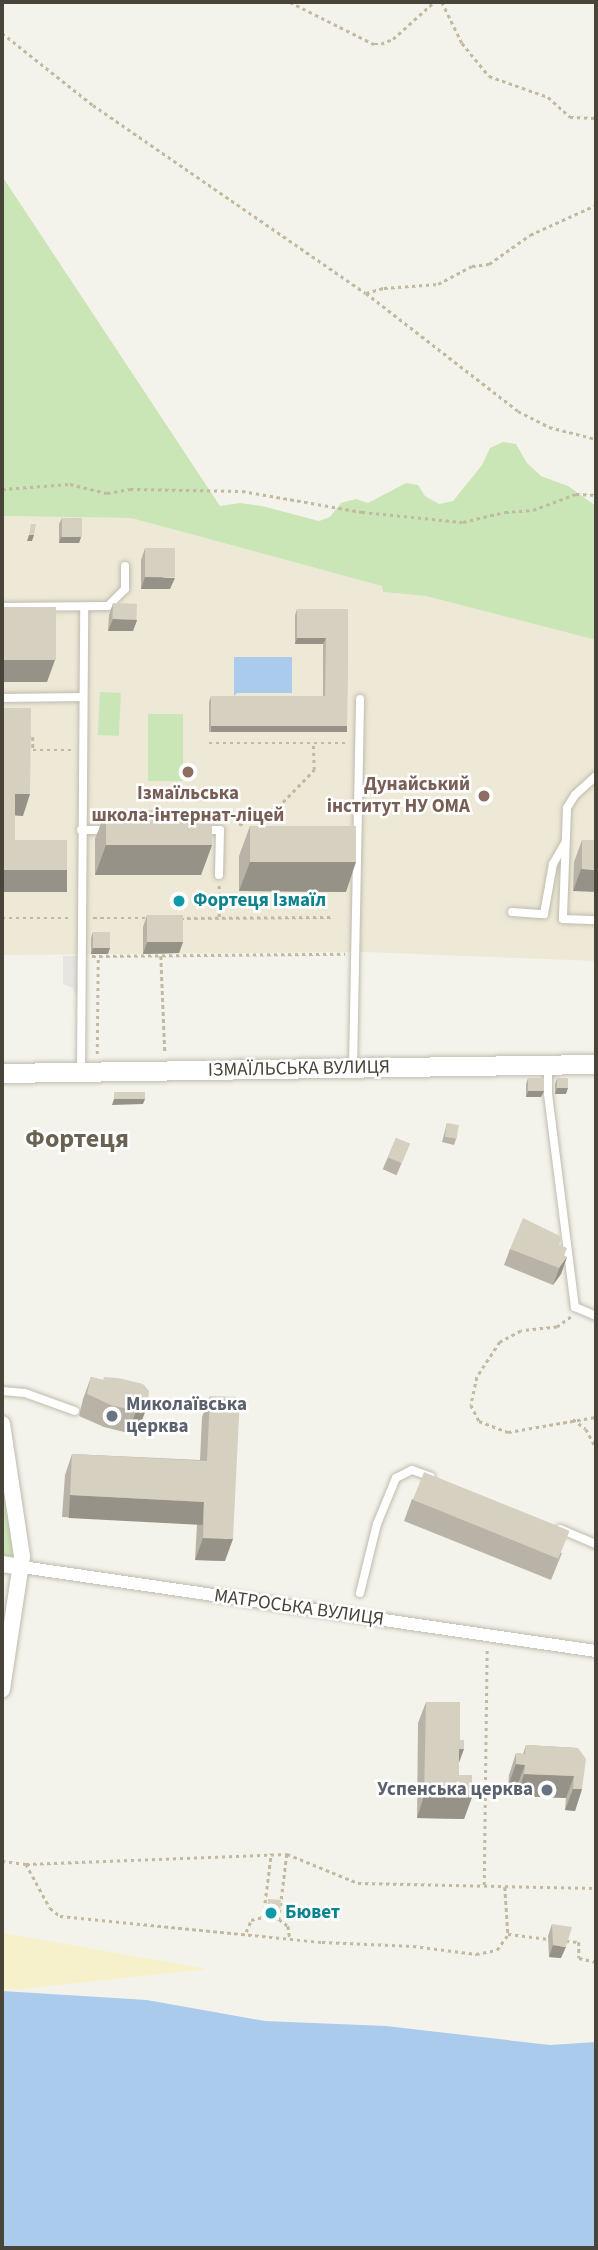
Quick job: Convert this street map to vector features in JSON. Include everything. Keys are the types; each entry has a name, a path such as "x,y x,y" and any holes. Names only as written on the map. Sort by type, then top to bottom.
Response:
{"street":[{"name":"ІЗМАЇЛЬСЬКА ВУЛИЦЯ","path":"2,1073 596,1064"},
{"path":"2,1424 22,1542 22,1567 2,1690"},
{"name":"МАТРОСЬКА ВУЛИЦЯ","path":"2,1564 596,1651"}],"lane":[{"path":"2,607 108,606 125,589 125,566"},
{"path":"81,1072 84,607"},
{"path":"2,698 83,697"},
{"path":"353,1068 360,699"},
{"path":"596,776 570,801 565,844 563,919 596,920"},
{"path":"81,830 122,830"},
{"path":"192,830 220,830 219,875"},
{"path":"512,912 544,914 553,864 565,844"},
{"path":"548,1065 548,1094 575,1307 596,1316"},
{"path":"2,1391 25,1394 75,1411"},
{"path":"360,1592 377,1524 396,1478 412,1470 437,1479"},
{"path":"547,1524 596,1544"}],"path":[{"path":"290,2 374,44 381,44 393,39 434,2"},
{"path":"442,2 462,43 489,76 548,97 570,117 596,118"},
{"path":"2,33 93,105 366,293 518,411 549,427 596,439"},
{"path":"366,293 438,284 472,265 489,264 530,235 596,205"},
{"path":"2,489 70,484 107,494 130,489 242,491 362,512 463,522 505,512 533,510 576,494 596,495"},
{"path":"27,726 27,737 33,737 33,750 78,750"},
{"path":"209,743 348,743"},
{"path":"239,825 278,807 314,770 313,743"},
{"path":"219,875 219,917"},
{"path":"179,918 331,917"},
{"path":"2,918 77,918"},
{"path":"86,918 153,918"},
{"path":"81,956 355,954"},
{"path":"97,1059 98,956"},
{"path":"161,956 165,1052"},
{"path":"575,1307 571,1316 557,1327 521,1331 500,1342 484,1365 471,1396 471,1405 479,1421 497,1430 520,1432 573,1419 596,1417"},
{"path":"573,1419 586,1429 596,1447"},
{"path":"484,1886 487,1636"},
{"path":"246,1932 251,1920 262,1917 271,1854"},
{"path":"287,1854 279,1919 288,1926 290,1938"},
{"path":"2,1861 26,1864 287,1854 358,1883 596,1888"},
{"path":"26,1864 50,1908 60,1916 477,1954 497,1950 508,1934 505,1887"},
{"path":"508,1934 579,1942 579,1958 596,1962"}],"shaded area":[{"name":"Ізмаїльська школа-інтернат-ліцей","path":"2,516 131,518 383,586 383,592 426,596 596,640 596,961 364,952 2,955"},
{"path":"63,956 77,956 77,997 73,988 63,984"}],"green space":[{"path":"2,176 220,506 240,503 262,506 319,521 330,517 341,503 356,499 368,503 406,483 418,485 425,496 439,504 453,501 482,465 490,448 503,442 516,444 527,463 541,476 568,486 596,506 596,640 426,596 383,592 382,586 131,518 2,516"},
{"path":"100,692 121,693 119,736 98,735"},
{"path":"148,714 183,714 183,781 148,781"},
{"path":"2,1453 15,1557 12,1559 2,1559"}],"sand":[{"path":"2,1933 209,1969 2,1991"}],"water":[{"path":"234,657 292,657 292,693 237,693 234,696"},
{"path":"2,1991 147,2000 265,2021 386,2026 550,2045 596,2042 596,2248 2,2248"}],"building":[{"path":"62,518 82,518 82,537 62,537"},
{"path":"31,524 36,524 34,535 29,535"},
{"path":"145,548 175,548 175,577 145,577"},
{"path":"113,603 137,604 136,620 112,619"},
{"path":"2,607 56,607 56,660 2,660"},
{"path":"297,609 348,609 347,726 211,726 211,696 325,696 326,638 297,638"},
{"path":"2,708 31,708 30,794 15,794 15,840 67,840 67,870 2,870"},
{"path":"106,810 212,810 212,845 106,845"},
{"path":"250,826 356,826 356,862 250,862"},
{"path":"582,840 596,840 596,869 582,869"},
{"path":"147,915 183,915 183,942 147,942"},
{"path":"93,932 110,932 110,948 93,948"},
{"path":"528,1078 544,1078 544,1091 528,1091"},
{"path":"557,1078 568,1078 568,1088 557,1088"},
{"path":"114,1092 145,1092 145,1099 114,1099"},
{"path":"447,1123 459,1125 457,1139 445,1137"},
{"path":"396,1138 410,1144 402,1163 388,1157"},
{"path":"523,1218 562,1237 559,1245 567,1248 564,1256 567,1257 559,1268 510,1249"},
{"path":"91,1377 103,1380 104,1377 118,1378 143,1384 149,1391 148,1404 136,1411 111,1405 87,1394"},
{"path":"210,1396 240,1397 233,1539 203,1538 204,1502 70,1495 72,1454 207,1461"},
{"path":"424,1472 570,1531 558,1559 413,1500"},
{"path":"426,1702 460,1702 460,1740 464,1740 464,1749 459,1749 459,1775 472,1775 472,1797 424,1796"},
{"path":"526,1745 578,1748 586,1759 582,1789 573,1789 574,1776 524,1774 525,1765 516,1764 516,1753 525,1754"},
{"path":"268,1899 281,1900 280,1914 267,1913"},
{"path":"552,1924 572,1927 566,1947 553,1945"}],"place":[{"name":"Ізмаїльська школа-інтернат-ліцей","path":"188,772"},
{"name":"Дунайський інститут НУ ОМА","path":"484,796"},
{"name":"Фортеця Ізмаїл","path":"179,901"},
{"name":"Миколаївська церква","path":"112,1416"},
{"name":"Успенська церква","path":"547,1790"},
{"name":"Бювет","path":"271,1913"}],"district":[{"name":"Фортеця","path":"77,1139"}]}
